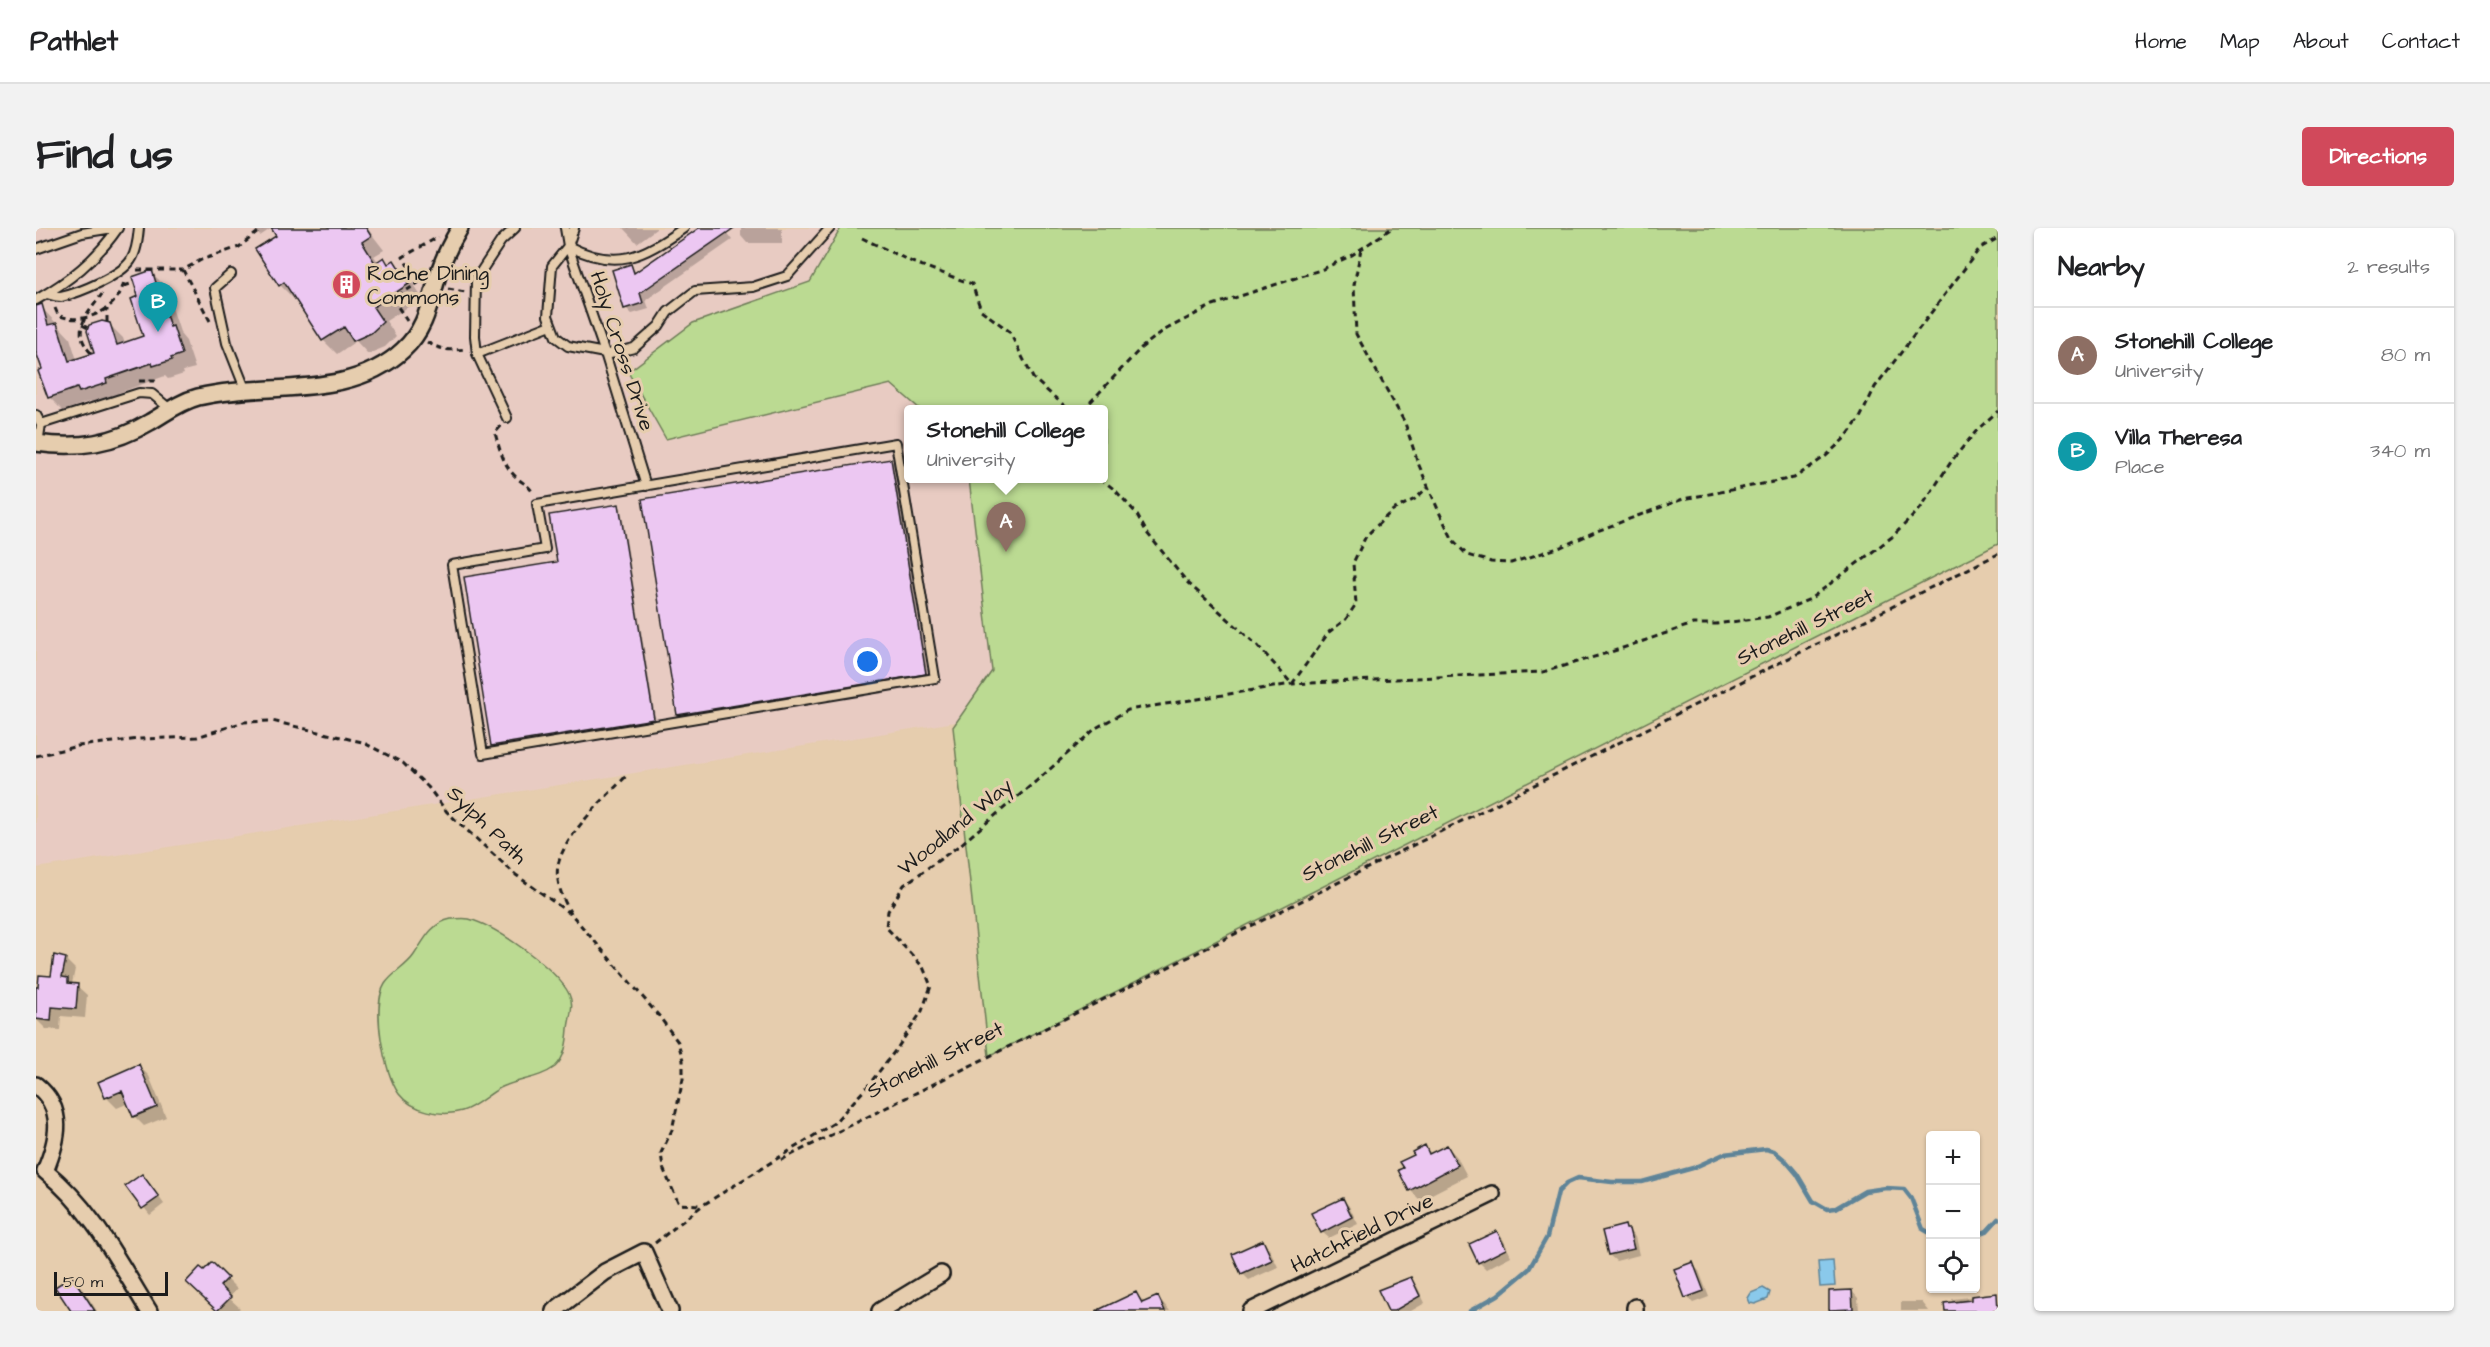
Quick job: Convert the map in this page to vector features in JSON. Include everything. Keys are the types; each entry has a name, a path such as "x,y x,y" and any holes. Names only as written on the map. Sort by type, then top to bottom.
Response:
{"street":[{"path":"37,444 72,447 102,443 134,431 170,409 199,397 353,379 374,371 393,359 411,343 423,325 431,307 442,264 460,228"},
{"path":"36,1085 53,1105 58,1122 55,1148 41,1172 65,1187 82,1206 149,1311"},
{"name":"Hatchfield Drive","path":"1251,1311 1492,1194"},
{"path":"554,1311 605,1272 644,1252 670,1311"},
{"path":"880,1311 941,1274"}],"lane":[{"path":"36,249 82,233 113,228"},
{"path":"36,300 85,267 103,249 118,228"},
{"path":"47,294 59,297 122,272 131,261 139,228"},
{"path":"507,418 477,351 475,294 476,279 501,241 515,228"},
{"name":"Holy Cross Drive","path":"565,228 568,246 605,353 646,486"},
{"path":"574,228 568,246 552,266 548,308 551,325 556,337 568,346 605,353 622,353 634,348 660,326 668,312 695,291 753,287 787,276 830,228"},
{"path":"568,246 589,256 616,259 643,255 684,228"},
{"path":"231,274 214,288 227,343 246,391"},
{"path":"477,351 551,325"},
{"path":"41,424 139,393 152,394 170,409"},
{"path":"36,415 41,424 37,444"},
{"path":"897,444 934,678 483,754 452,565 545,549 537,504 646,486 897,444"}],"path":[{"path":"59,297 55,310 58,315 74,319 86,317 111,307 124,286 122,272 144,269 183,270 201,260 239,247 263,228"},
{"path":"1088,405 1140,348 1163,331 1213,305 1323,269 1362,249 1392,228"},
{"path":"411,328 393,299 418,283 403,257 443,234"},
{"path":"862,238 912,262 972,284 981,310 1009,331 1033,378 1063,405"},
{"path":"1362,249 1354,285 1356,334 1406,423 1428,488 1453,540 1467,555 1491,562 1511,563 1561,547 1683,499 1794,478 1826,456 1846,437 1860,418 1875,387 1980,248 1998,238"},
{"path":"183,270 214,328"},
{"path":"124,286 134,283"},
{"path":"446,289 475,294"},
{"path":"91,353 83,345 80,335 82,325 105,290"},
{"path":"107,309 107,322"},
{"path":"82,325 88,328"},
{"path":"426,341 439,349 477,351"},
{"path":"132,382 155,381 161,386"},
{"path":"1292,684 1543,672 1693,624 1716,624 1768,617 1810,599 1893,537 1920,509 1959,452 1978,429 1998,411"},
{"path":"507,418 495,433 503,461 516,478 529,485 537,504"},
{"path":"1106,483 1136,513 1148,533 1187,582 1258,646 1292,684"},
{"path":"1292,684 1329,632 1346,619 1356,604 1353,563 1366,536 1393,510 1415,499 1428,488"},
{"name":"Stonehill Street","path":"766,1167 1998,554"},
{"name":"Woodland Way","path":"766,1167 834,1123 867,1087 922,1011 931,986 923,967 886,927 888,911 904,885 960,845 1096,728 1128,711 1292,684"},
{"name":"Sylph Path","path":"36,756 89,745 140,739 197,737 244,722 272,720 362,742 403,763 428,787 447,812 502,862 572,915 659,1016 678,1042 683,1060 683,1079 672,1130 661,1153 663,1168 680,1204 703,1205"},
{"path":"572,915 560,894 558,866 567,841 628,774"},
{"path":"644,1252 703,1205 766,1167"}],"shaded area":[{"path":"36,228 1998,228 1956,563 36,868"}],"green space":[{"path":"841,228 1998,228 1998,544 989,1056 953,727 992,671 969,483 1108,483 1108,405 915,405 891,384 666,439 628,372 693,323 810,282"},
{"path":"451,919 467,919 481,923 525,950 562,984 571,998 572,1007 565,1050 555,1067 542,1074 500,1088 467,1109 454,1113 437,1113 412,1105 399,1094 384,1056 379,1008 381,994 388,980 411,959 433,928"}],"water":[{"path":"1833,1261 1835,1286 1820,1287 1818,1262"},
{"path":"1763,1288 1770,1292 1768,1299 1755,1304 1750,1303 1748,1298 1751,1293"}],"building":[{"name":"Roche Dining Commons","path":"271,228 366,228 371,236 362,242 375,263 384,257 388,264 394,260 409,284 373,307 383,322 371,333 353,341 344,327 322,341 284,282 279,286 255,249 276,236"},
{"path":"699,228 734,228 640,293 643,303 624,309 612,270 631,264 634,273"},
{"path":"152,270 170,327 173,326 182,354 171,358 172,360 153,366 152,363 106,379 107,383 79,392 77,388 48,398 38,371 42,369 36,352 36,306 42,304 48,325 57,323 69,361 94,353 87,331 89,325 102,321 110,323 117,345 143,336 131,299 138,296 132,277"},
{"path":"891,459 926,674 677,715 642,499"},
{"path":"619,504 654,719 491,746 464,577 557,562 549,515"},
{"path":"54,955 66,958 62,977 68,978 68,983 78,984 76,1009 52,1007 51,1021 36,1019 36,987 38,987 39,975 51,976"},
{"path":"139,1064 157,1107 133,1117 122,1091 105,1098 98,1082"},
{"path":"1425,1145 1429,1154 1447,1145 1458,1165 1409,1191 1398,1170 1403,1168 1399,1162 1414,1155 1412,1152"},
{"path":"142,1174 159,1197 142,1209 125,1186"},
{"path":"1343,1198 1352,1217 1321,1233 1311,1213"},
{"path":"1625,1225 1626,1229 1629,1229 1634,1249 1608,1255 1602,1231"},
{"path":"1497,1231 1506,1249 1478,1263 1469,1244"},
{"path":"1263,1240 1272,1260 1241,1274 1232,1254"},
{"path":"212,1262 228,1278 220,1286 231,1297 217,1311 186,1282 200,1267 204,1270"},
{"path":"1693,1262 1704,1291 1685,1298 1674,1269"},
{"path":"72,1276 95,1311 71,1311 55,1287"},
{"path":"1411,1277 1420,1296 1394,1311 1388,1311 1378,1290"},
{"path":"1852,1290 1853,1309 1829,1310 1829,1291"},
{"path":"1136,1292 1142,1303 1158,1296 1165,1311 1096,1311"},
{"path":"1997,1293 1998,1311 1945,1311 1944,1303 1971,1300 1971,1296"}],"waterway":[{"path":"1470,1311 1498,1295 1529,1269 1547,1237 1558,1192 1567,1183 1578,1178 1612,1182 1642,1182 1693,1168 1724,1154 1766,1149 1774,1151 1786,1161 1797,1174 1813,1201 1827,1209 1836,1208 1865,1191 1886,1188 1904,1189 1911,1198 1923,1229 1926,1231"},
{"path":"1980,1234 1987,1231 1998,1219"}],"place":[{"name":"Roche Dining Commons","path":"346,285"},
{"name":"Villa Theresa","path":"158,332"},
{"name":"Stonehill College","path":"1006,552"}]}
